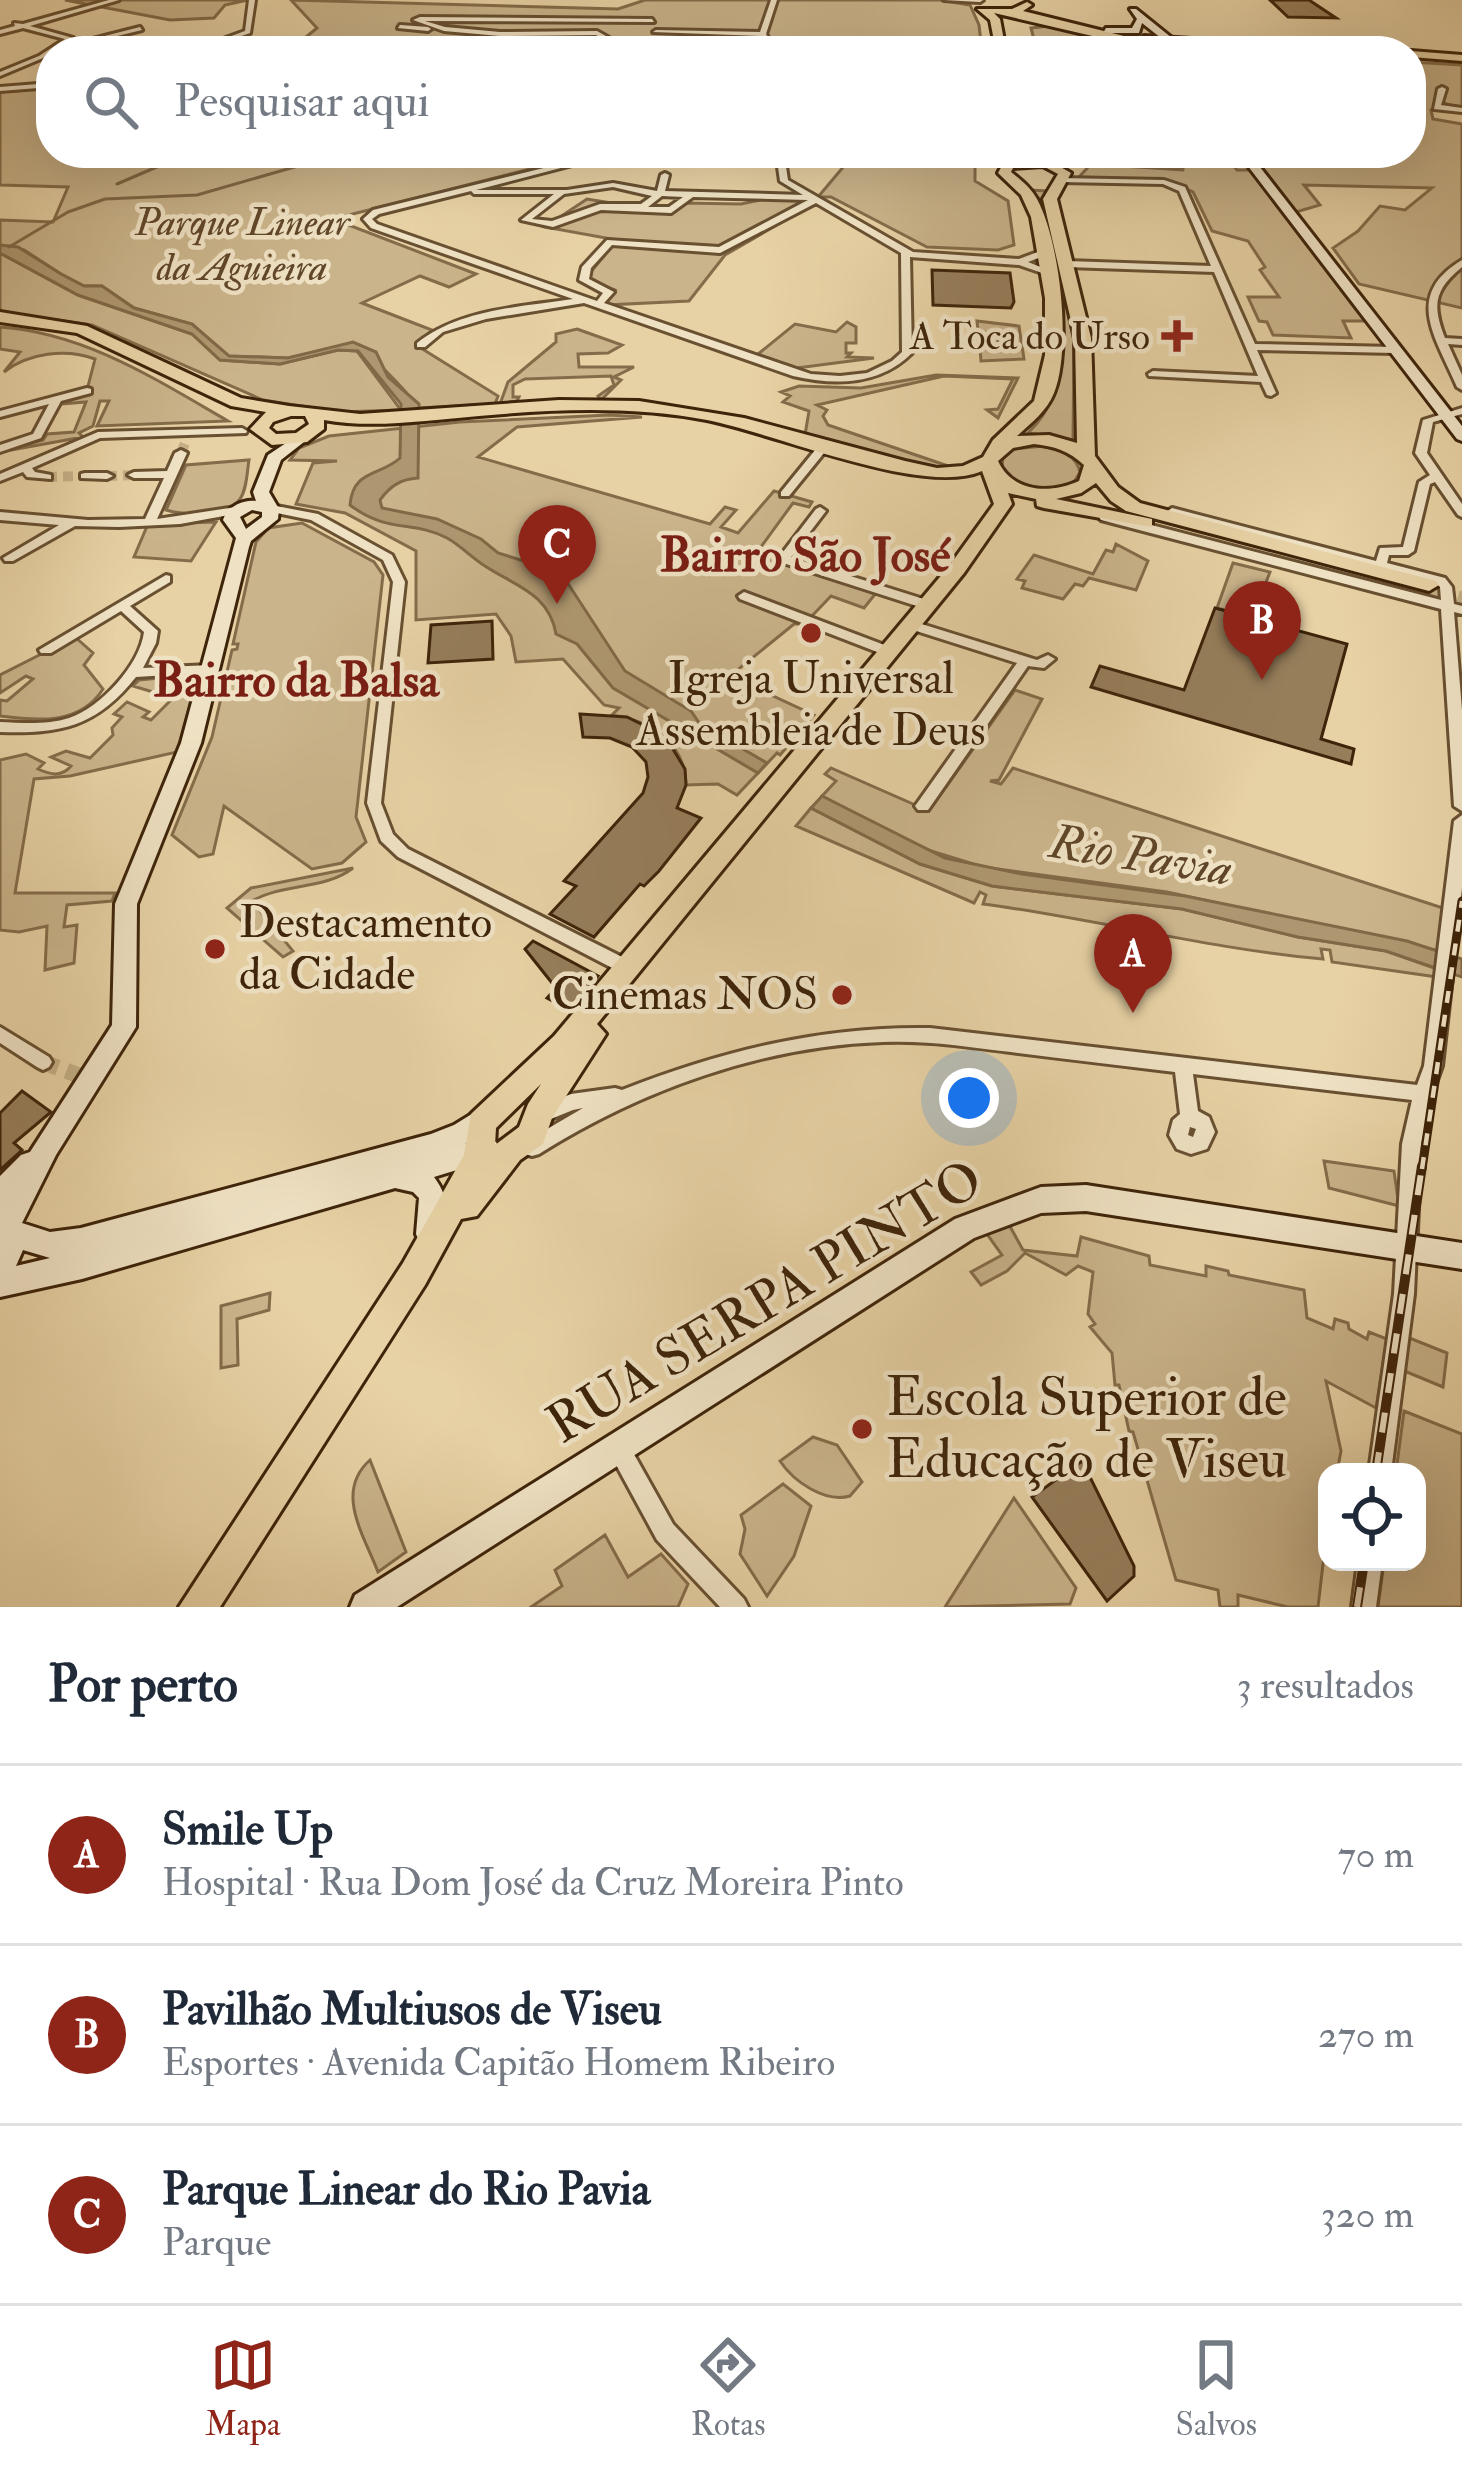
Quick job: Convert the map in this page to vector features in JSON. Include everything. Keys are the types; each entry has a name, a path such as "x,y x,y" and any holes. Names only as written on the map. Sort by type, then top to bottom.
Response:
{"main road":[{"path":"980,4 1019,5 1125,36"},
{"path":"980,4 995,19 998,36"},
{"path":"1019,5 1062,23"},
{"path":"1019,5 1012,28 1036,21 1121,36"},
{"path":"1426,57 1462,60"},
{"path":"1009,172 1011,168"},
{"path":"1009,172 1018,168"},
{"path":"1045,168 1058,176"},
{"path":"1052,168 1058,176"},
{"path":"1009,172 1036,184 1058,176"},
{"path":"935,479 996,471 1051,381 1054,322 1048,272 1032,201 1009,172"},
{"path":"958,569 1064,504 1087,484 1083,338 1050,199 1058,176"},
{"path":"0,320 81,328 237,402 365,423"},
{"path":"0,320 81,338 254,432 281,441 365,423 550,406 655,407 937,473 996,471 1064,504 1436,588"},
{"path":"1082,404 1114,486 1133,507"},
{"path":"445,416 638,411 694,419 991,492 1001,507"},
{"path":"254,432 270,416 306,412"},
{"path":"305,436 318,425 306,412"},
{"path":"197,1607 564,1044 958,569 1001,507 996,471 1013,442 1044,440 1089,462 1113,495 1133,507 1436,588"},
{"path":"414,1274 463,1210 506,1132 573,1060 741,851 756,807"},
{"path":"602,1022 600,1011 629,976 626,967"}],"street":[{"path":"1,28 116,0"},
{"path":"242,36 250,30 252,0"},
{"path":"632,22 640,31 763,34 774,0"},
{"path":"947,0 980,4"},
{"path":"1125,0 1157,36"},
{"path":"525,34 546,3"},
{"path":"430,26 416,20 446,16 652,21 667,24 667,28"},
{"path":"1106,31 1136,32 1136,16"},
{"path":"1136,16 1142,36"},
{"path":"18,26 61,36"},
{"path":"400,27 602,36"},
{"path":"656,32 667,28 678,32"},
{"path":"110,36 140,29"},
{"path":"0,74 36,55"},
{"path":"0,89 36,86"},
{"path":"1442,89 1437,107 1462,110"},
{"path":"554,168 376,212 367,220 797,374 850,378 887,369 907,353 905,253"},
{"path":"781,168 781,177 811,200 918,261 1020,262 1048,272"},
{"path":"1254,168 1394,350 1453,412 1462,436"},
{"path":"665,175 660,193 646,206 624,206 594,208 553,224 525,220 565,192 624,206 667,210 682,205 692,194"},
{"path":"1058,176 1165,182 1184,191 1271,392"},
{"path":"466,190 483,195 565,192 613,184 660,193 811,200"},
{"path":"598,305 609,292 584,280 587,267 610,242 720,250 811,200"},
{"path":"1020,262 1043,253"},
{"path":"905,274 918,261"},
{"path":"1462,262 1444,276 1430,308 1462,387"},
{"path":"1067,264 1216,269"},
{"path":"421,345 440,330 484,316 583,300"},
{"path":"1440,341 1462,342"},
{"path":"1250,347 1394,350"},
{"path":"1153,374 1264,380"},
{"path":"2,411 86,391"},
{"path":"0,448 32,439 57,399"},
{"path":"2,411 44,423"},
{"path":"1453,412 1426,422 1421,453 1462,512"},
{"path":"0,478 98,435 254,432 250,518"},
{"path":"0,1270 13,1250 5,1228 86,1078 124,1027 124,917 130,891 184,764 250,518 274,458 305,436"},
{"path":"784,494 820,451"},
{"path":"152,519 181,453"},
{"path":"26,467 31,475 47,477"},
{"path":"134,475 171,474"},
{"path":"85,476 107,476"},
{"path":"1381,564 1384,551 1408,551 1425,482 1437,476"},
{"path":"1064,504 1455,609"},
{"path":"1133,507 1195,517 1381,564 1436,588 1455,609"},
{"path":"820,511 793,547 828,556 818,569 928,605"},
{"path":"0,516 75,522 301,514 388,558 397,569 396,618 374,803 386,837 403,853 626,967"},
{"path":"9,558 75,522"},
{"path":"46,650 166,579"},
{"path":"1436,588 1462,584"},
{"path":"1373,588 1441,599 1436,588"},
{"path":"744,596 890,652"},
{"path":"5,727 81,718 133,673 146,652 151,631 122,605"},
{"path":"1455,609 1448,626 1462,806"},
{"path":"912,625 1025,661 1042,665 1048,659"},
{"path":"1448,626 1462,639"},
{"path":"923,806 1025,661"},
{"path":"133,673 211,669"},
{"path":"1382,1463 1406,1245 1407,1167 1421,1093 1433,1066 1462,821"},
{"path":"0,1283 12,1284 396,1179 562,1104 630,1095 793,1047 894,1033 1421,1093"},
{"path":"0,1034 43,1062"},
{"path":"573,1060 578,1080 605,1101"},
{"path":"1183,1065 1190,1119"},
{"path":"463,1210 510,1164 605,1101"},
{"path":"5,1228 50,1245 81,1241 434,1145 463,1133 506,1132 583,1115"},
{"path":"0,1194 47,1147"},
{"path":"396,1179 421,1182 434,1198 432,1230 414,1274"},
{"name":"RUA SERPA PINTO","path":"367,1607 965,1228 1041,1200 1126,1202 1462,1256"},
{"path":"617,1448 665,1532 736,1607"},
{"path":"1364,1607 1369,1571"}],"green space":[{"path":"65,0 248,0 225,5 214,18 170,20"},
{"path":"291,0 618,9 645,0 939,0 970,5 980,36 307,36 317,28"},
{"path":"1049,26 1085,36 1033,36 1031,28"},
{"path":"1426,63 1462,65 1462,110 1442,102 1431,110 1433,119 1462,124 1462,308 1359,284 1333,248 1358,231 1380,206 1405,210 1432,188 1304,185 1320,205 1296,212 1261,168 1426,168"},
{"name":"Parque Linear da Aguieira","path":"36,89 36,168 534,168 333,219 476,274 449,287 420,276 362,303 432,330 416,345 498,396 495,404 418,408 353,343 288,358 228,356 192,324 134,308 102,286 84,286 24,250 0,245 0,220 53,222 68,187 0,185 0,92"},
{"path":"842,168 975,168 975,181 1008,201 1014,245 998,250 927,247 831,197 818,197"},
{"path":"1087,168 1184,170 1181,168 1250,170 1365,321 1343,321 1351,338 1273,335 1267,322 1259,321 1248,297 1279,297 1260,270 1265,267 1248,241 1212,231 1193,192 1166,180 1079,177"},
{"path":"1030,190 1046,191 1045,207 1074,341 1073,440 1028,433 1048,407 1059,379 1063,348 1056,284"},
{"path":"587,199 662,211 684,203 741,204 799,199 808,207 725,255 689,301 605,305 615,290 585,279 617,240 545,227"},
{"name":"Parque Linear da Aguieira","path":"0,253 78,295 192,334 220,360 280,364 338,350 357,351 401,410 339,412 263,400 92,325 0,312"},
{"path":"977,321 1019,326 1024,359 981,361 980,349 999,349 997,333 978,332"},
{"path":"847,322 856,327 856,343 846,343 846,353 851,353 847,357 874,358 797,368 757,355 795,324 836,332"},
{"path":"0,327 90,348 228,421 97,426 109,401 100,401 93,426 79,433 83,437 0,452 43,440 47,434 74,432 86,402 61,404 86,394 95,359 48,354 4,372 20,352 0,349"},
{"path":"577,329 622,345 608,353 578,354 579,367 634,367 614,377 621,380 601,400 598,396 614,385 611,376 525,379 513,385 517,401 500,404 508,382 556,342 556,334"},
{"path":"936,375 1018,378 998,418 987,410 998,409 1013,379 944,376 817,405 827,410 823,416 828,425 951,467 938,469 805,435 809,411 783,402 790,396 781,392 799,386 861,388"},
{"path":"642,417 517,427 478,457 710,524 725,507 736,510 721,527 738,533 774,491 812,502 809,507 793,503 755,555 876,593 864,608 831,596 811,617 745,591 739,596 805,624 794,624 730,676 814,715 737,795 718,784 686,785 680,757 663,736 640,722 612,715 619,708 604,705 563,659 516,662 511,636 496,614 416,620 416,551 345,513 296,504 313,463 337,461 290,460 299,448 329,436 460,422"},
{"path":"1043,446 1075,461 1080,472 1074,482 1036,487 1002,470 1003,456 1014,449"},
{"path":"249,460 244,490 234,505 205,514 166,510 186,465"},
{"path":"216,522 191,561 134,557 148,524"},
{"path":"302,523 374,562 383,575 356,817 366,842 342,863 312,869 224,806 213,854 199,857 172,835 212,737 232,650 237,649 238,644 233,644 256,542 268,528"},
{"path":"1116,544 1148,561 1136,590 1089,578 1083,586 1075,584 1063,599 1022,588 1025,581 1017,579 1034,555 1093,574 1106,550 1113,552"},
{"path":"1233,563 1270,572 1252,618 1217,608"},
{"path":"75,637 93,653 84,665 103,689 94,701 57,718 0,716 0,700 7,701 33,679 26,676 0,693 0,675"},
{"path":"191,675 197,680 177,752 70,776 34,779 15,893 115,893 112,901 67,905 64,927 77,925 74,963 45,970 47,926 19,932 0,930 0,760 26,754 44,763 38,769 64,772 71,766 51,757 66,751 90,758 113,735 112,728 122,717 114,714 127,702 149,712 143,717 151,720 173,698 133,686 139,680"},
{"path":"1015,690 1042,699 999,780 990,781 1001,784 1013,768 1449,910 1440,951 1167,892 983,867 915,846 822,796 836,781 825,774 831,768 929,811"},
{"path":"811,808 920,864 992,886 1182,909 1298,937 1386,951 1437,969 1437,977 1332,962 1330,950 1321,949 1323,959 1280,954 983,904 986,895 980,892 974,903 796,826"},
{"path":"353,868 330,880 252,901 293,951 283,957 227,908 251,888"},
{"path":"1324,1161 1394,1171 1399,1206 1329,1188"},
{"path":"1007,1221 1023,1250 1077,1256 1081,1237 1149,1256 1150,1265 1206,1276 1206,1266 1304,1290 1307,1318 1333,1329 1335,1319 1367,1339 1369,1332 1387,1339 1376,1408 1326,1381 1341,1451 1339,1463 1318,1463 1318,1571 1322,1571 1318,1607 1288,1607 1238,1595 1238,1607 1220,1607 1218,1590 1176,1580 1119,1385 1115,1385 1112,1353 1090,1327 1095,1324 1088,1314 1093,1272 1078,1266 1066,1275 1025,1253 1007,1271 981,1285 971,1272 1002,1255 984,1230"},
{"path":"270,1293 269,1310 237,1319 238,1365 221,1368 221,1306"},
{"path":"1407,1337 1447,1353 1443,1387 1402,1370"},
{"path":"1404,1411 1462,1434 1462,1607 1378,1607 1383,1571 1426,1571 1426,1463 1397,1463"},
{"path":"813,1437 837,1445 862,1482 850,1496 811,1489 780,1461"},
{"path":"370,1460 406,1552 378,1572 353,1500 359,1472"},
{"path":"783,1484 811,1506 794,1556 767,1596 740,1554 745,1529 741,1515"},
{"path":"1014,1498 1076,1588 1070,1604 945,1607"},
{"path":"605,1535 628,1577 661,1554 688,1584 678,1607 531,1607 562,1586 555,1570"}],"shaded area":[{"path":"0,245 18,247 84,286 102,286 134,308 192,324 229,356 288,358 353,342 376,352 388,377 419,404 418,478 392,487 380,500 382,508 437,519 481,539 498,553 550,569 565,579 625,671 691,711 700,724 767,763 758,773 613,688 577,644 556,634 538,600 452,541 423,529 376,520 350,505 362,479 400,458 401,404 358,351 338,350 280,364 220,360 192,334 78,295 0,253"},
{"path":"822,796 945,858 1022,874 1185,896 1407,941 1462,959 1462,977 1386,951 1298,937 1182,909 992,886 920,864 811,808"}],"building":[{"path":"1270,0 1309,0 1336,18 1288,17"},
{"path":"932,270 1010,273 1014,302 1011,308 933,305"},
{"path":"1215,608 1347,644 1321,739 1354,749 1351,764 1091,687 1100,666 1184,690"},
{"path":"492,621 493,659 428,663 431,625"},
{"path":"580,714 627,717 665,736 685,769 686,785 677,808 701,818 659,871 644,886 640,884 594,937 550,914 576,886 564,881 643,793 648,777 646,762 632,747 610,738 583,737"},
{"path":"533,941 598,976 570,1010 547,998 556,988 525,949"},
{"path":"22,1091 51,1112 14,1143 22,1150 0,1170 0,1113"},
{"path":"1082,1461 1134,1566 1134,1576 1107,1601 1032,1497"}],"waterway":[{"path":"117,184 154,168"},
{"path":"9,247 68,212 105,199 197,195 291,168"}],"tunnel":[{"path":"181,453 187,438"},
{"path":"107,476 134,475"},
{"path":"47,477 85,476"},
{"path":"1427,593 1462,602"},
{"path":"43,1062 80,1076"}],"railway":[{"path":"1422,1169 1462,901"},
{"path":"1377,1463 1422,1166"},
{"path":"1357,1607 1363,1571"}],"place":[{"name":"A Toca do Urso","path":"1177,336"},
{"name":"Parque Linear do Rio Pavia","path":"557,604"},
{"name":"Igreja Universal Assembleia de Deus","path":"811,633"},
{"name":"Pavilhão Multiusos de Viseu","path":"1262,680"},
{"name":"Destacamento da Cidade","path":"215,949"},
{"name":"Cinemas NOS","path":"842,995"},
{"name":"Smile Up","path":"1133,1013"},
{"name":"Escola Superior de Educação de Viseu","path":"862,1429"}],"district":[{"name":"Bairro São José","path":"805,556"},
{"name":"Bairro da Balsa","path":"296,681"}],"water label":[{"name":"Rio Pavia","path":"1141,856"}]}
